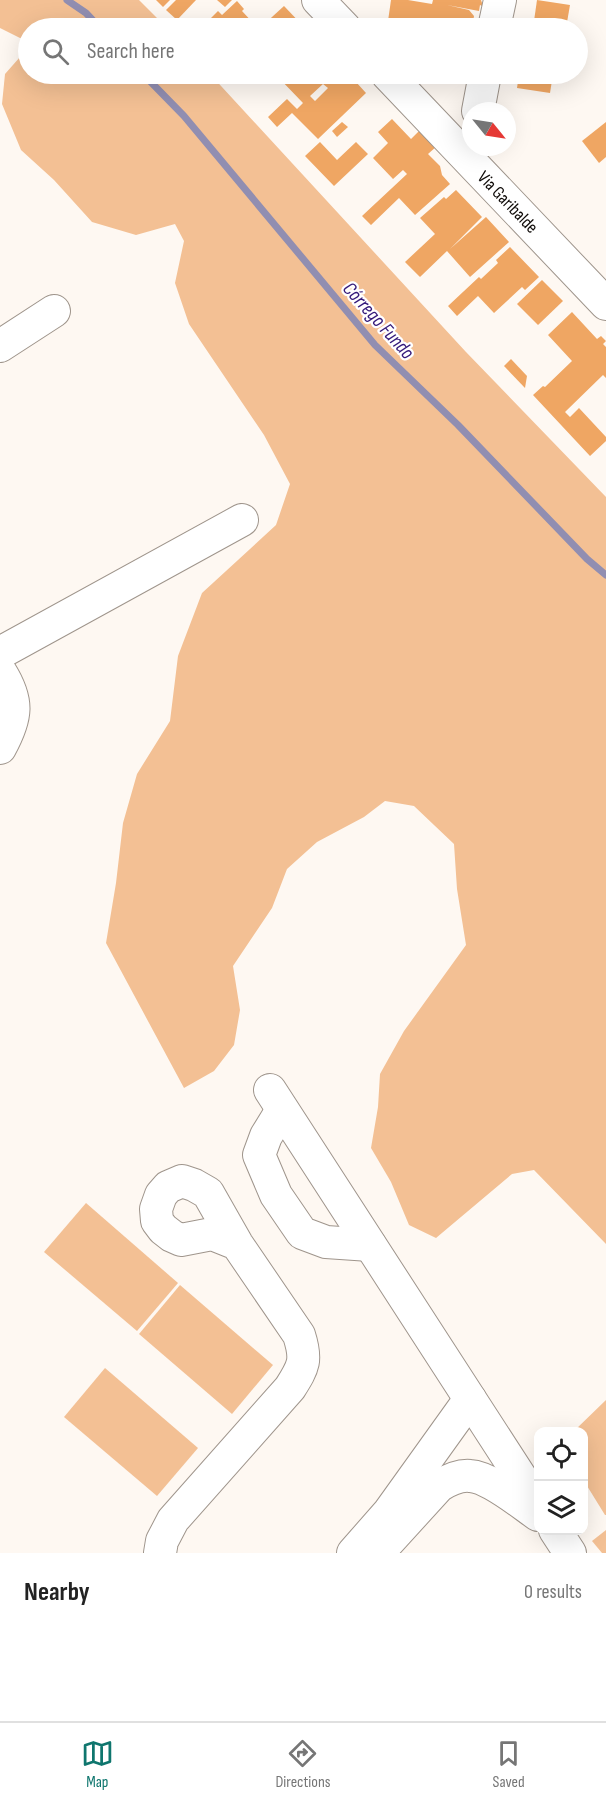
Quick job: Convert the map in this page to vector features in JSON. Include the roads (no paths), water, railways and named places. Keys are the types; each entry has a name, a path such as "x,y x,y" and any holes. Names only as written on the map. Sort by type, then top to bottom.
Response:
{"street":[{"path":"318,0 335,18"},
{"path":"496,18 500,0"},
{"name":"Via Garibalde","path":"398,84 462,144"},
{"path":"480,102 483,84"},
{"name":"Via Garibalde","path":"474,156 606,304"},
{"path":"0,346 54,311"},
{"path":"0,653 242,520"},
{"path":"0,748 14,714 6,680"},
{"path":"370,1245 326,1242 302,1233 276,1195 259,1155 276,1100 534,1498"},
{"path":"160,1553 162,1541 173,1520 290,1388 303,1368 304,1352 299,1335 237,1244"},
{"path":"394,1536 470,1399"},
{"path":"353,1553 394,1536 439,1486 450,1480 469,1476 486,1481 534,1512"},
{"path":"558,1535 570,1553"}],"waterway":[{"name":"Córrego Fundo","path":"67,0 91,18"},
{"name":"Córrego Fundo","path":"153,84 184,116 375,345 458,425 587,559 606,575"}]}
